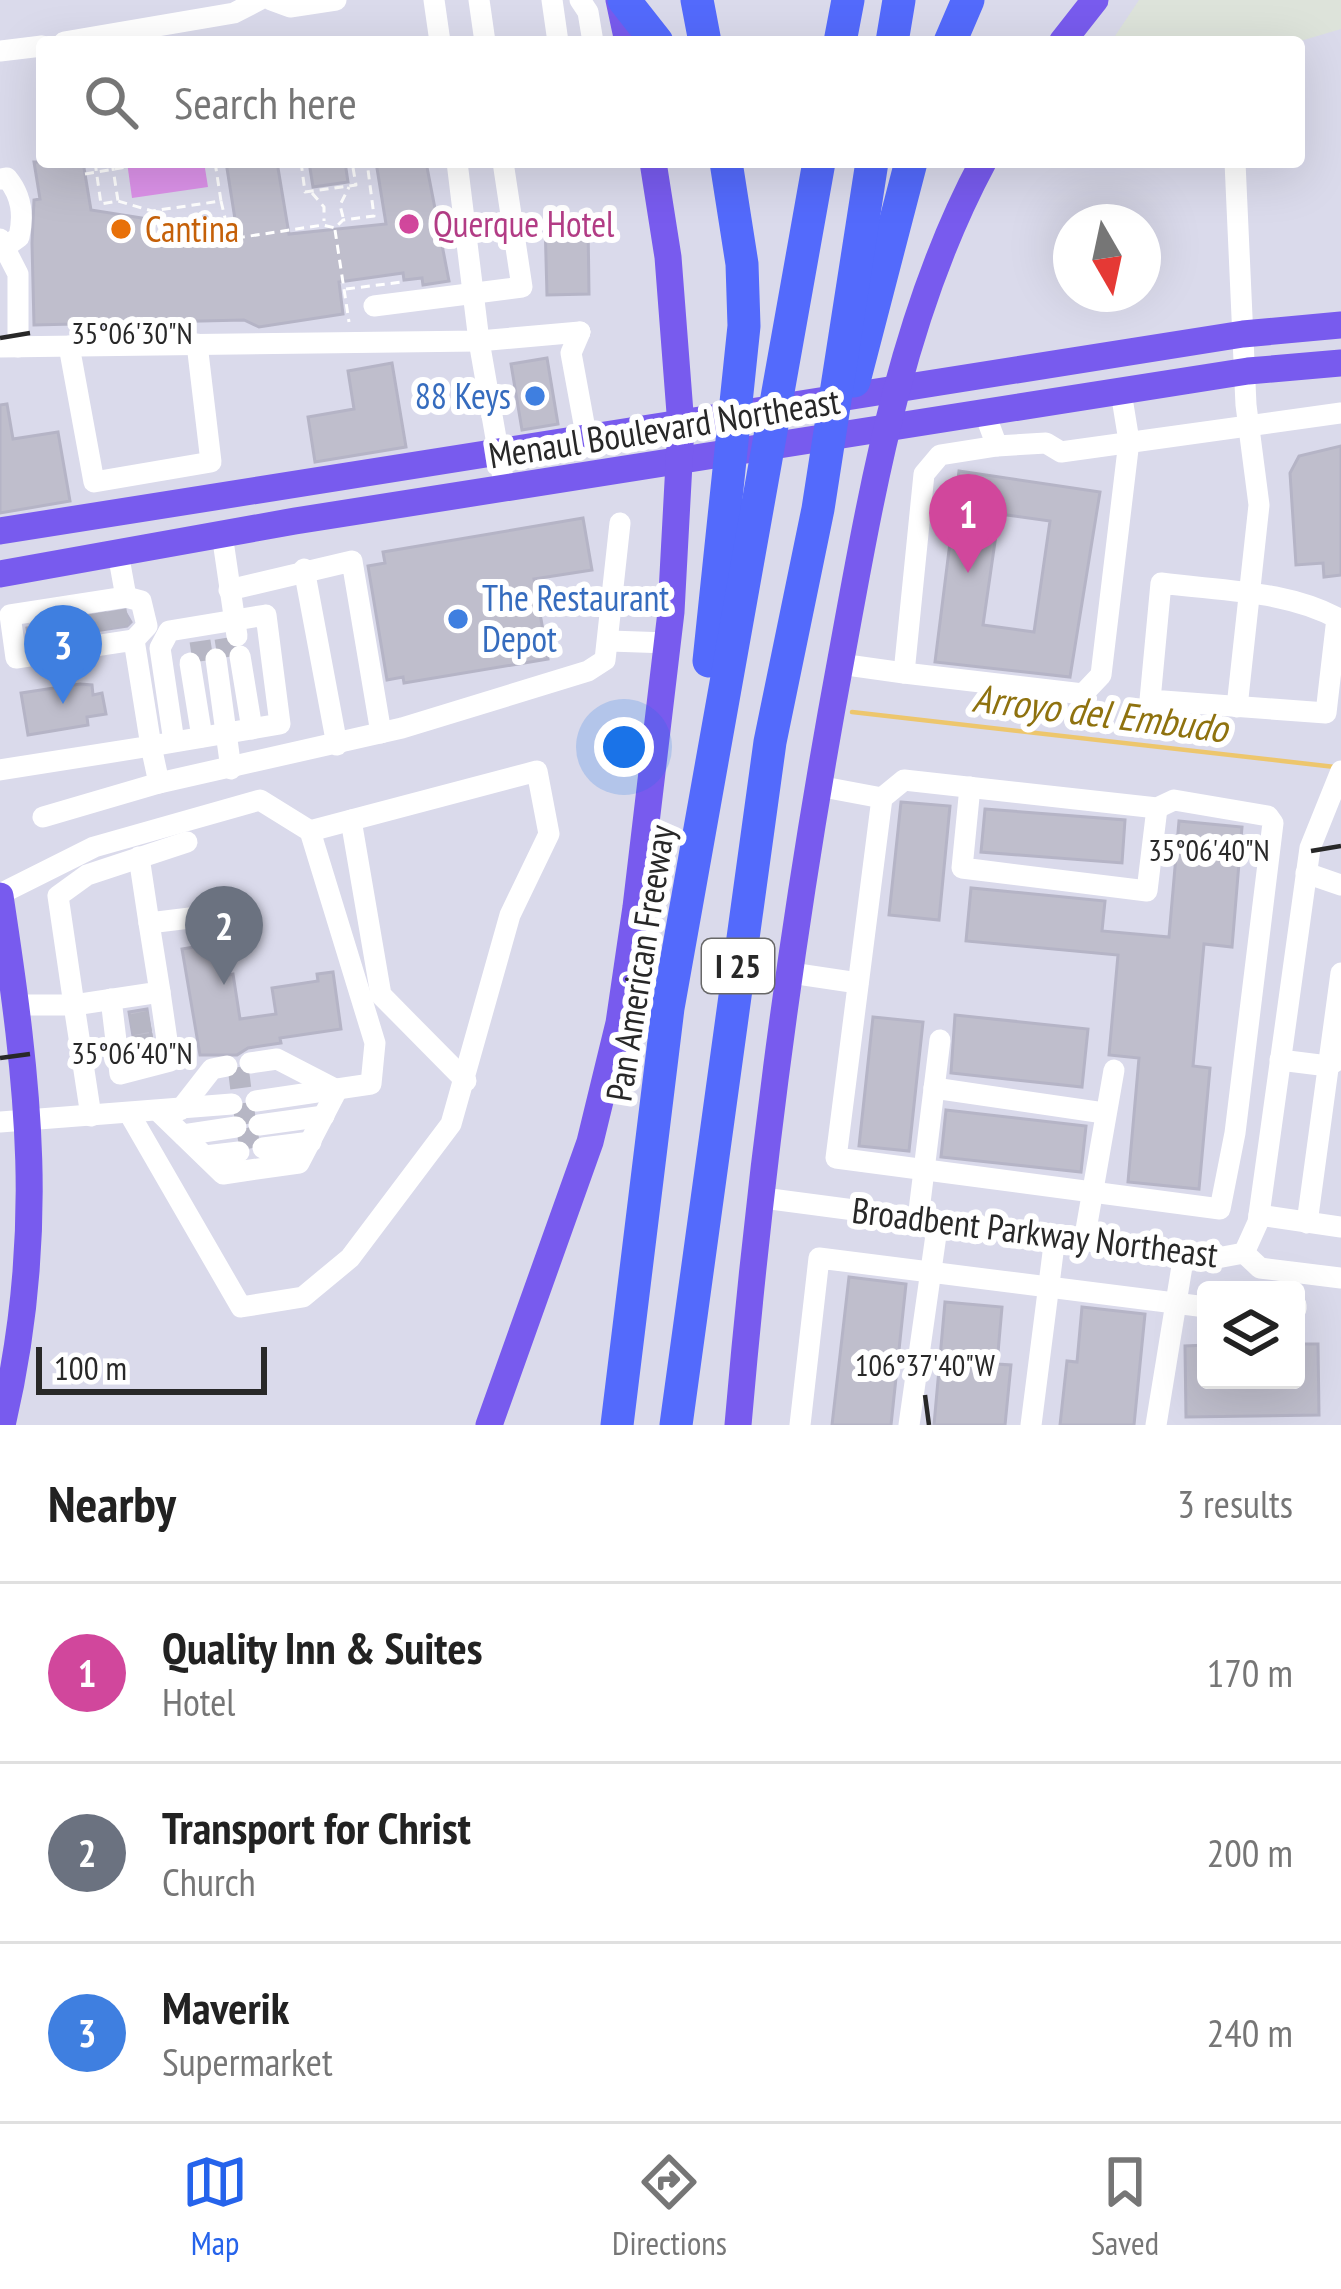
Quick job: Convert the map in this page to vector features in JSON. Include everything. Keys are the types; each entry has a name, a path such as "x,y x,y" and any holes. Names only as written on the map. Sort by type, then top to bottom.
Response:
{"highway":[{"path":"622,0 653,36"},
{"path":"697,0 704,36"},
{"path":"841,36 848,0"},
{"path":"893,36 899,0"},
{"path":"953,36 968,0"},
{"path":"718,168 742,264"},
{"path":"727,168 742,264 741,514"},
{"name":"Pan American Freeway","path":"617,1425 668,1008 741,514 785,352 818,168"},
{"path":"854,343 871,168"},
{"path":"854,343 909,168"},
{"name":"I 25","path":"676,1425 770,742 854,343"}],"main road":[{"path":"622,0 627,36"},
{"path":"1067,36 1094,0"},
{"path":"489,1425 559,1236 607,1078 636,907 668,644 681,427 668,257 653,168"},
{"path":"738,1425 790,973 840,664 896,389 934,267 979,168"},
{"name":"Menaul Boulevard Northeast","path":"0,531 681,427 1243,334 1341,325"},
{"name":"Menaul Boulevard Northeast","path":"0,574 215,535 1248,371 1341,363"},
{"path":"0,895 30,1120 32,1235 10,1336 2,1425"}],"street":[{"path":"99,36 235,13 259,0"},
{"path":"271,0 290,7 336,0"},
{"path":"434,0 439,36"},
{"path":"478,0 484,36"},
{"path":"552,0 557,36"},
{"path":"580,0 588,12 592,36"},
{"path":"0,51 36,47"},
{"path":"459,168 479,341 505,490"},
{"path":"374,306 522,287 504,168"},
{"path":"1235,168 1248,424 1259,506 1237,707"},
{"path":"0,178 7,178 16,190 22,220 19,237 4,242 18,274 9,347 479,341 580,332 571,352 587,440"},
{"path":"69,346 94,482 211,462 197,344"},
{"path":"840,664 1066,695 1095,688 1101,676 1130,441 1120,392"},
{"path":"904,673 925,474 940,455 1046,443 1061,452 1341,412"},
{"path":"985,414 997,446"},
{"path":"204,499 229,590 212,641 231,769"},
{"path":"43,817 159,783 337,745 588,671 605,660 610,641 620,523"},
{"path":"118,553 83,625 151,746 159,783"},
{"path":"229,590 352,561 381,733"},
{"path":"304,569 337,745"},
{"path":"1160,583 1251,594 1339,619 1326,713 1150,700 1160,583"},
{"path":"0,770 151,746 280,724 266,615 212,641 169,631 160,648 174,742"},
{"path":"212,641 226,733"},
{"path":"610,641 668,644"},
{"path":"129,1113 241,1307 303,1297 350,1258 451,1124 510,915 549,834 537,770 310,831"},
{"name":"Broadbent Parkway Northeast","path":"763,1198 1184,1254 1227,1258 1244,1253 1255,1237 1259,1215 1304,884 1318,820 1341,772"},
{"path":"904,780 970,787 1157,808 1174,800 1268,816 1273,823 1268,889 1220,1209 836,1158 882,798 904,780"},
{"path":"818,786 882,798"},
{"path":"970,787 962,868 1147,891 1157,808"},
{"path":"0,895 94,847 260,800 310,831 375,1043 371,1084 324,1116 299,1163 223,1174 185,1120"},
{"path":"351,820 381,995 466,1081"},
{"path":"91,1116 58,896 87,874 187,842"},
{"path":"111,999 142,1034 160,992 139,856"},
{"path":"1268,889 1341,885"},
{"path":"149,923 198,917"},
{"path":"790,973 858,983"},
{"path":"1307,1223 1334,1062 1341,973"},
{"path":"17,1005 74,1005 160,992"},
{"path":"1249,1010 1286,1017"},
{"path":"909,1425 932,1272 923,1169 940,1040"},
{"path":"185,1120 245,1108 277,1059 307,1074 324,1116"},
{"path":"1280,1060 1334,1062"},
{"path":"1084,1241 1114,1070"},
{"path":"934,1088 1105,1113"},
{"path":"0,1123 129,1113 185,1120 245,1108 324,1116"},
{"path":"185,1120 245,1108 324,1116"},
{"path":"1234,1133 1269,1139"},
{"path":"1259,1215 1341,1227"},
{"path":"1031,1425 1055,1237"},
{"path":"1244,1253 1259,1268 1292,1281"},
{"path":"1156,1425 1184,1254"},
{"path":"800,1425 819,1258 1197,1306"},
{"path":"1305,1281 1341,1278"}],"path":[{"path":"95,168 101,204 118,201 152,211 220,201"},
{"path":"85,174 120,168"},
{"path":"216,168 230,239 323,225 335,229"},
{"path":"302,168 305,192 356,184 353,168"},
{"path":"368,168 374,216 380,224"},
{"path":"113,169 118,201"},
{"path":"343,220 340,205 350,185"},
{"path":"99,190 116,188"},
{"path":"311,191 324,207 323,225"},
{"path":"324,207 340,205"},
{"path":"335,229 343,220 374,216"},
{"path":"335,229 351,329"},
{"path":"344,289 402,282"}],"shaded area":[{"path":"1139,0 1341,0 1341,29 1305,40 1305,36 1115,36"},
{"path":"128,168 205,168 208,187 132,198"}],"building":[{"path":"34,162 36,168 84,168 91,210 142,218 144,240 238,238 227,168 278,168 289,234 386,224 377,168 427,168 449,281 423,285 422,278 404,280 403,273 339,282 343,314 259,327 244,320 34,325 34,200 40,199"},
{"path":"310,168 346,168 348,182 313,187"},
{"path":"588,221 589,294 547,295 545,222"},
{"name":"88 Keys","path":"547,358 558,424 522,430 511,364"},
{"path":"392,363 406,447 315,462 308,417 354,409 348,371"},
{"path":"7,404 13,439 58,432 70,501 0,513 0,405"},
{"path":"1341,446 1341,575 1324,577 1323,563 1296,565 1290,473 1299,456"},
{"path":"959,471 1100,492 1070,677 935,662","holes":["999,514 1050,521 1034,632 983,625"]},
{"name":"The Restaurant Depot","path":"583,518 592,570 534,579 548,659 404,683 403,677 387,680 368,566 385,563 383,552"},
{"path":"125,612 131,622 127,626 29,641 27,628"},
{"path":"92,685 93,695 102,693 106,714 87,717 88,725 28,735 21,693"},
{"path":"901,802 950,806 939,920 889,915"},
{"path":"985,809 1125,820 1122,863 981,852"},
{"path":"1179,821 1242,827 1232,947 1204,944 1193,1066 1210,1068 1199,1189 1128,1182 1139,1058 1109,1055 1118,955 966,941 971,888 1105,901 1102,931 1169,937"},
{"path":"219,943 224,976 233,974 240,1019 276,1014 272,988 318,981 317,974 333,972 341,1029 280,1038 281,1043 248,1048 237,1055 200,1055 182,949"},
{"path":"147,1009 153,1050 136,1054 129,1012"},
{"path":"955,1015 1088,1029 1082,1087 951,1073"},
{"path":"873,1017 923,1022 909,1151 859,1146"},
{"path":"946,1110 1086,1126 1081,1172 941,1157"},
{"path":"849,1277 906,1284 891,1425 832,1425"},
{"path":"945,1302 1002,1307 997,1364 1011,1365 1005,1425 934,1425"},
{"path":"1082,1307 1145,1314 1134,1425 1060,1425 1067,1361 1077,1362"},
{"path":"1305,1344 1318,1344 1319,1415 1186,1417 1185,1346 1197,1345 1197,1389 1305,1389"}],"waterway":[{"name":"Arroyo del Embudo","path":"852,712 1335,767"}],"tunnel":[{"path":"116,610 119,627"},
{"path":"96,613 99,631"},
{"path":"77,616 80,634"},
{"path":"58,620 60,637"},
{"path":"39,623 42,640"},
{"path":"225,638 228,657"},
{"path":"200,641 203,661"},
{"path":"131,1025 150,1021"},
{"path":"135,1046 154,1043"},
{"path":"229,1079 252,1076"},
{"path":"234,1115 257,1112"},
{"path":"238,1140 261,1136"}],"place":[{"name":"Querque Hotel","path":"409,224"},
{"name":"Cantina","path":"121,229"},
{"name":"88 Keys","path":"535,396"},
{"name":"Quality Inn & Suites","path":"968,573"},
{"name":"The Restaurant Depot","path":"458,619"},
{"name":"Maverik","path":"63,704"},
{"name":"Transport for Christ","path":"224,985"}]}
